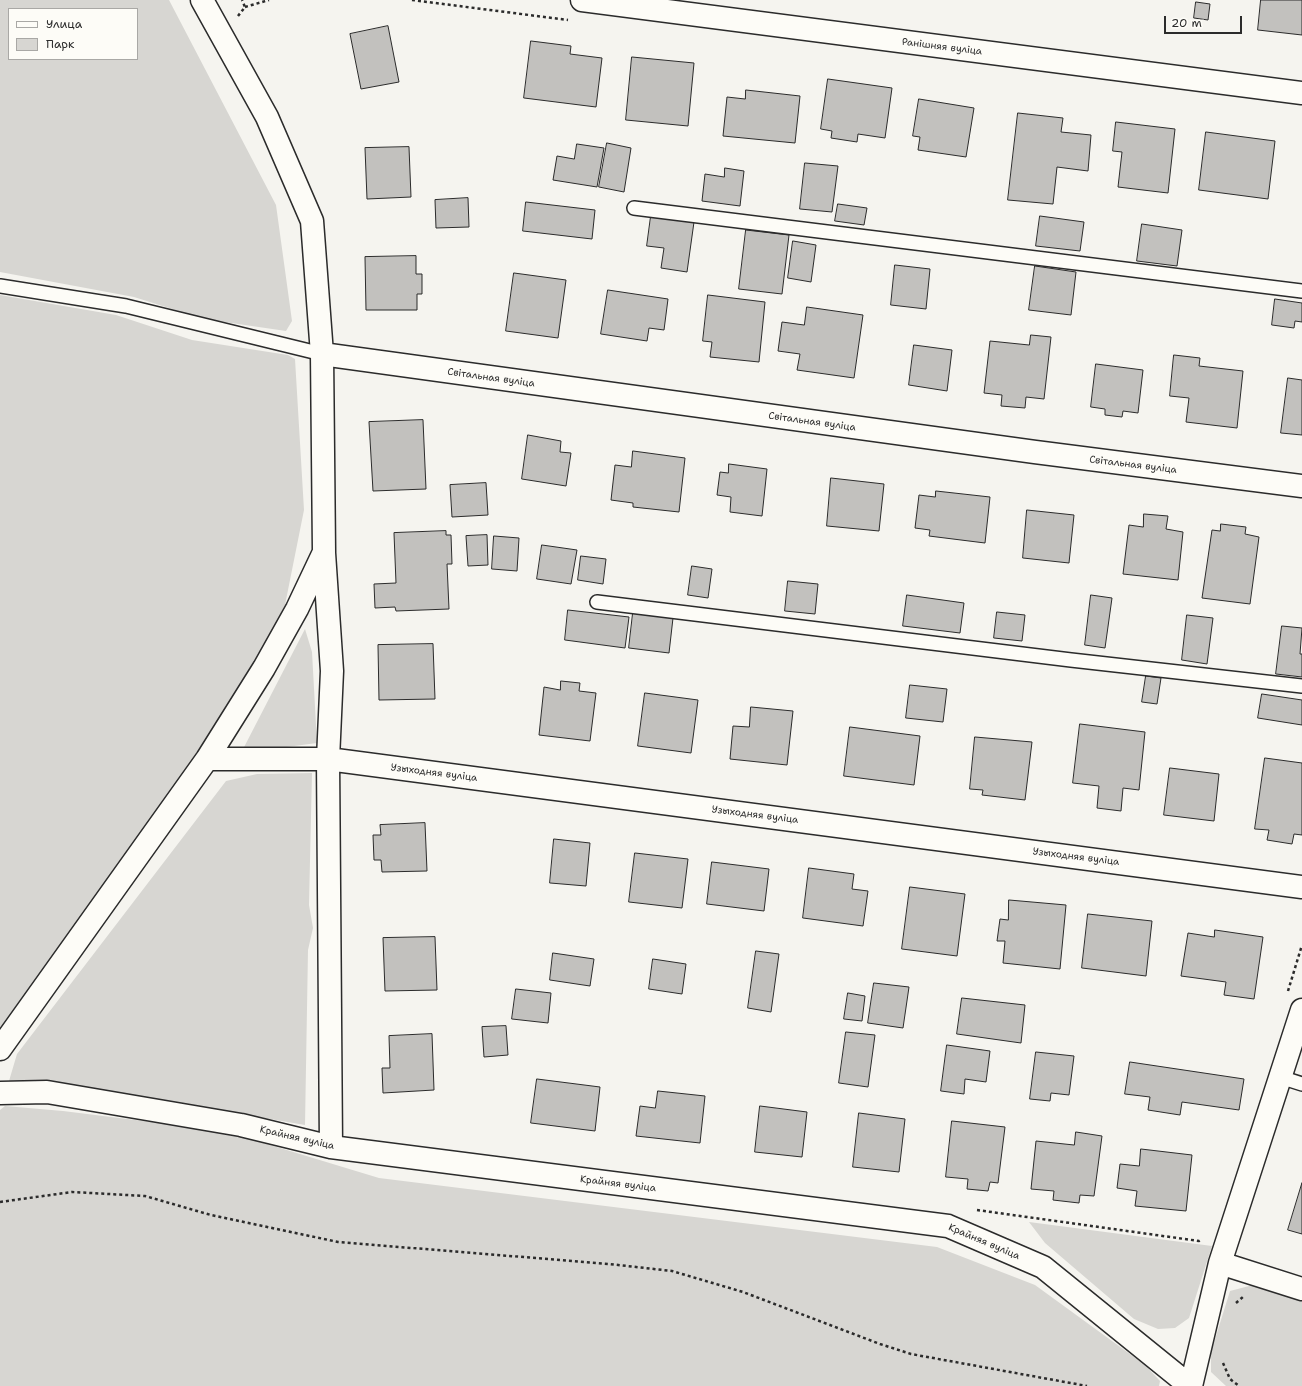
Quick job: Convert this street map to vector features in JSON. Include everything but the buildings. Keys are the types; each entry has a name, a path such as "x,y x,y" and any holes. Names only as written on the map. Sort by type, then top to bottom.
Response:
{"street":[{"path":"202,0 267,117 312,221 322,354 324,552 332,671 328,759 331,1147"},
{"name":"Ранішняя вуліца","path":"582,0 1302,93"},
{"name":"Світальная вуліца","path":"322,354 1019,450 1302,486"},
{"path":"0,1050 207,759 264,668 297,609 324,552"},
{"name":"Узыходняя вуліца","path":"207,759 328,759 1302,887"},
{"path":"1191,1386 1220,1263 1280,1077 1294,1004"},
{"name":"Крайняя вуліца","path":"0,1093 47,1092 241,1125 331,1147 948,1226 1043,1267 1191,1386"},
{"path":"1220,1263 1302,1289"}],"lane":[{"path":"634,208 1302,291"},
{"path":"0,286 126,306 322,354"},
{"path":"597,602 1071,660 1302,686"},
{"path":"1280,1077 1302,1084"}],"path":[{"path":"242,0 245,6"},
{"path":"237,18 245,6 268,0"},
{"path":"1294,1004 1302,945"},
{"path":"0,1202 72,1192 145,1196 211,1215 338,1242 609,1264 672,1271 743,1292 880,1344 911,1354 1087,1386"},
{"path":"972,1210 1198,1241 1204,1238"},
{"path":"1233,1310 1236,1303 1244,1296 1252,1273"},
{"path":"1222,1361 1223,1367 1230,1379 1239,1386"}],"green space":[{"path":"0,0 169,0 276,205 292,321 286,331 204,319 134,297 0,272"},
{"path":"0,295 116,315 192,340 288,355 295,359 304,510 285,605 256,662 187,772 0,1029"},
{"path":"305,629 312,652 317,743 241,753"},
{"path":"312,773 309,905 313,928 308,950 305,1125 54,1082 9,1081 17,1054 226,781 257,774"},
{"path":"5,1106 63,1111 224,1131 379,1178 937,1247 1035,1285 1145,1365 1160,1381 1159,1386 0,1386 0,1110"},
{"path":"1029,1222 1212,1246 1189,1318 1175,1328 1158,1329 1134,1319 1045,1243"},
{"path":"1253,1285 1302,1301 1302,1386 1226,1386 1211,1372 1211,1352 1230,1291"}]}
